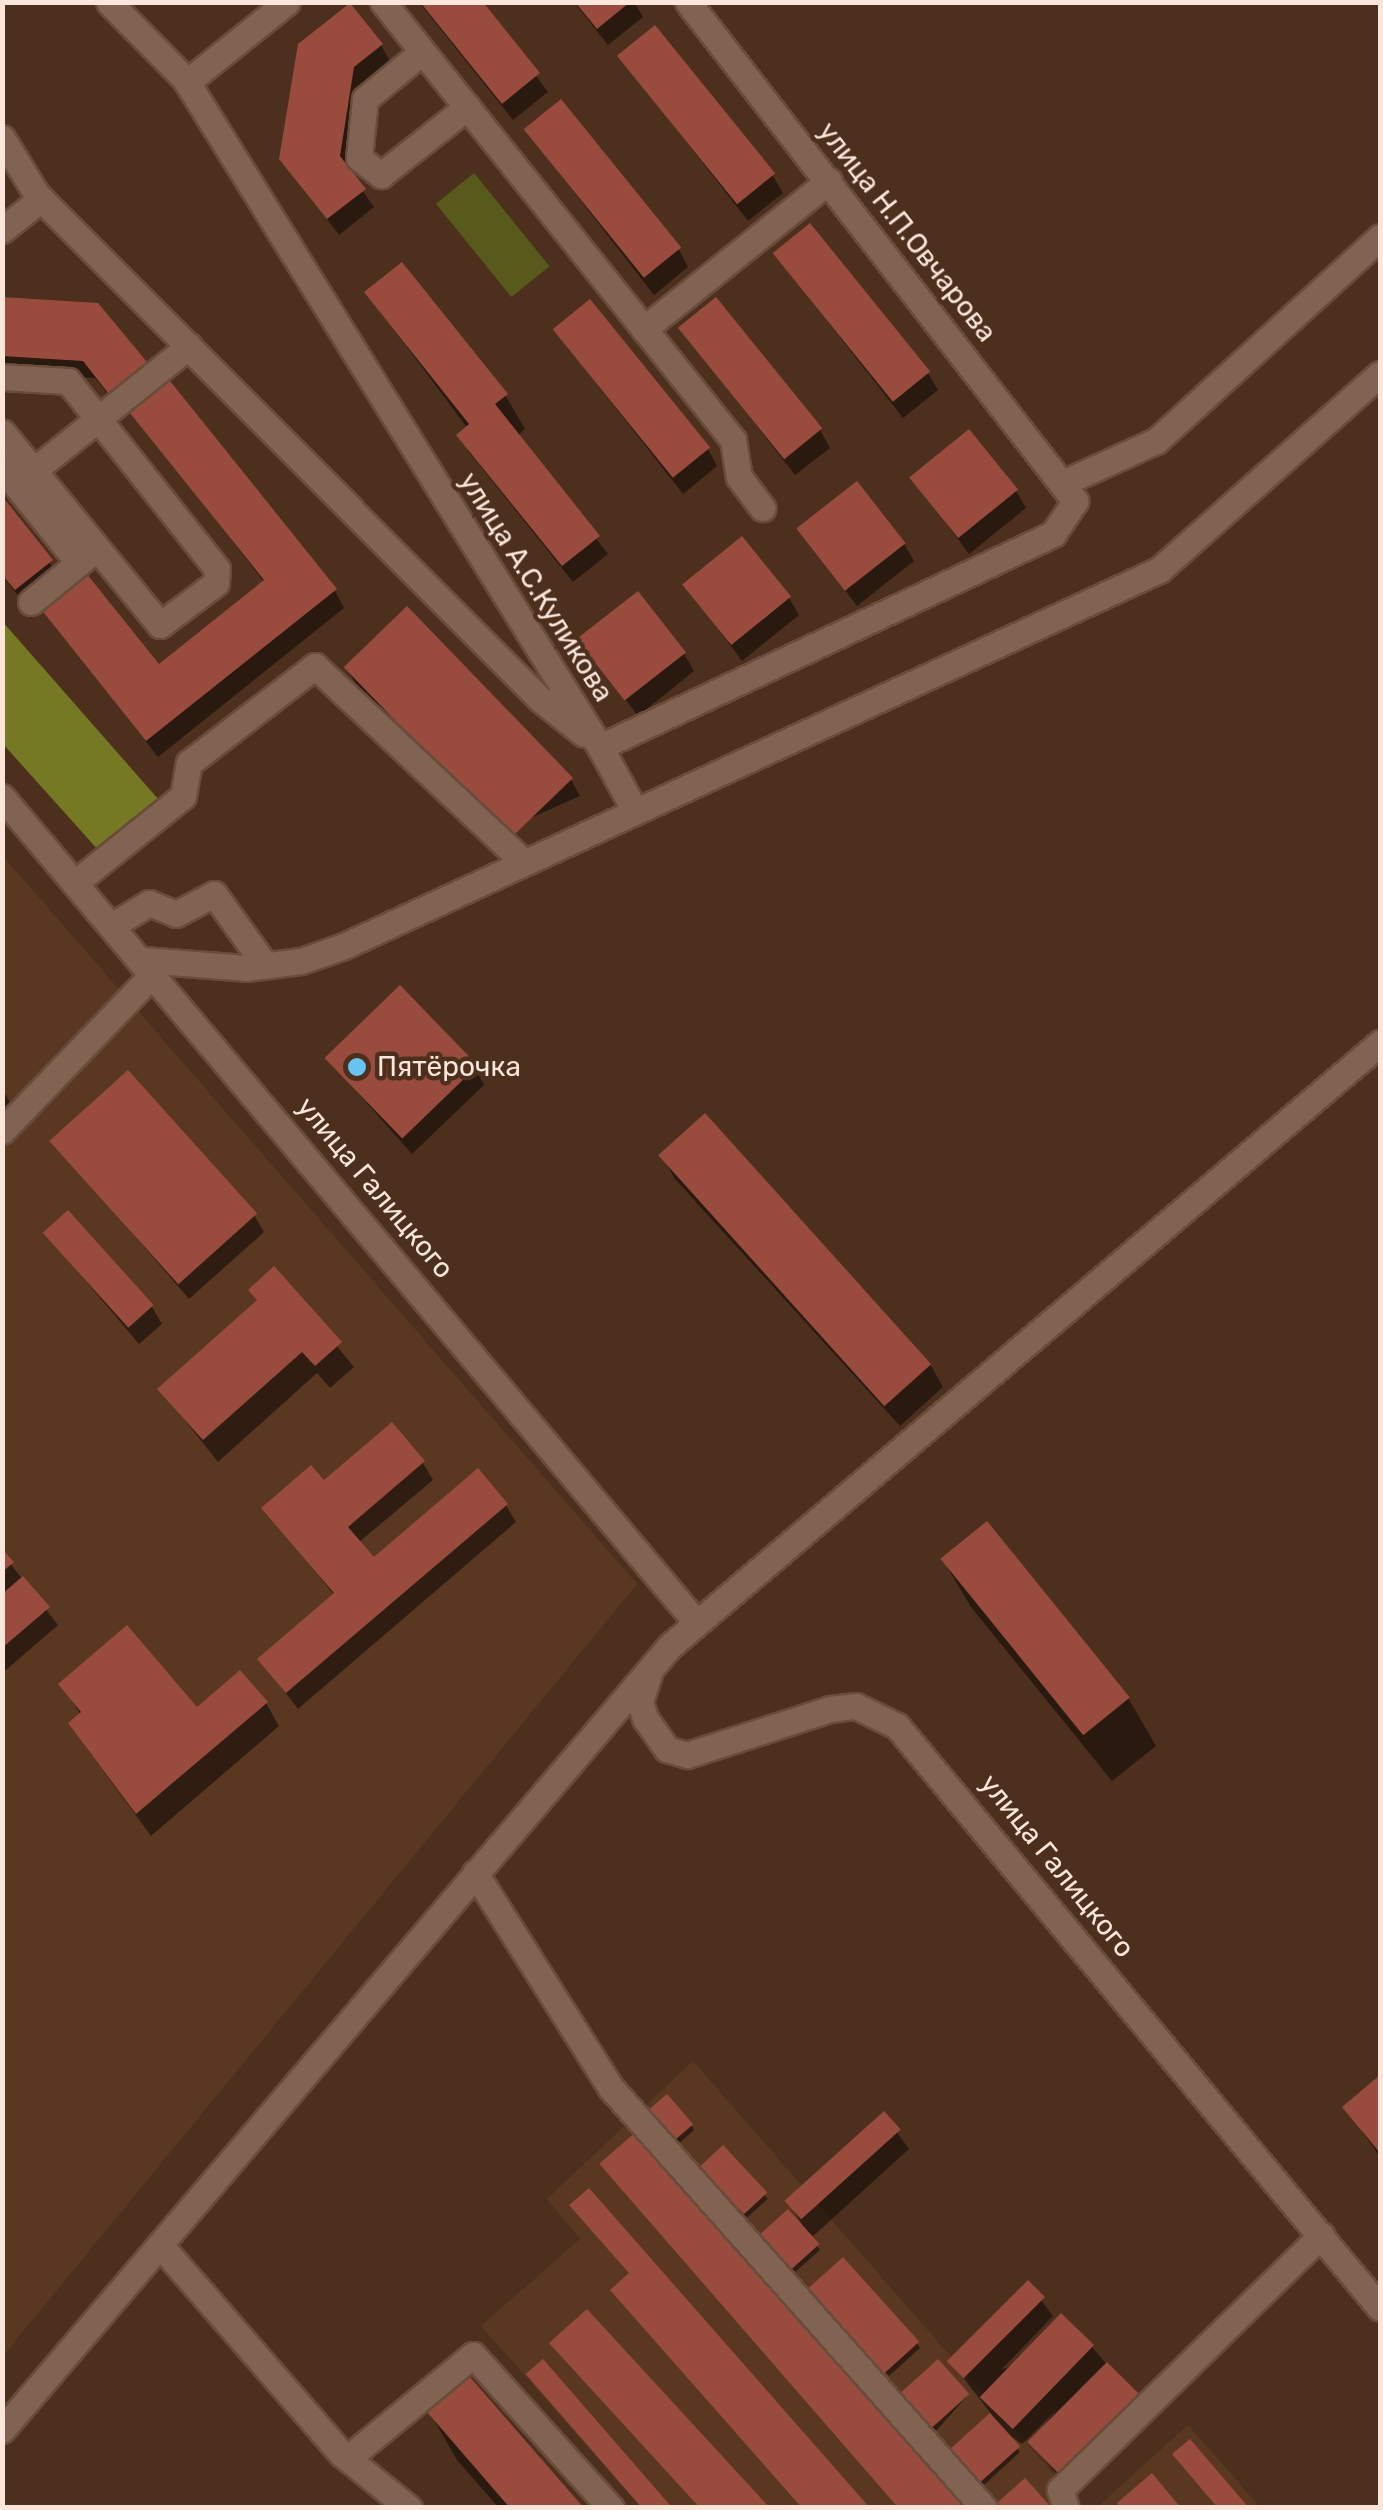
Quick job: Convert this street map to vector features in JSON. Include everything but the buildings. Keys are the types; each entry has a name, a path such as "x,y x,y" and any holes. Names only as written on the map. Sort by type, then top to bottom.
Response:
{"street":[{"name":"улица А.С.Куликова","path":"109,2 187,82 600,746"},
{"path":"187,82 288,2"},
{"path":"383,2 734,440 738,477 762,508"},
{"name":"улица Н.П.Овчарова","path":"688,2 1070,492"},
{"path":"422,52 365,99 359,158 381,175 466,107"},
{"name":"улица А.С.Куликова","path":"2,138 41,198 540,699 600,746"},
{"path":"644,329 829,181"},
{"path":"2,230 41,198"},
{"path":"634,809 600,746 1053,534 1070,492 1156,441 1380,237"},
{"path":"33,471 189,346"},
{"path":"2,1131 149,967 265,965 344,946 634,809 1160,570 1380,374"},
{"path":"2,376 64,378 220,576 160,625 2,468"},
{"path":"2,432 33,471 87,556"},
{"path":"31,602 87,556"},
{"path":"76,882 183,796 189,763 315,666 523,861"},
{"name":"улица Галицкого","path":"2,797 113,924 696,1622"},
{"path":"113,924 149,903 176,914 214,894 265,965"},
{"path":"2,2430 651,1666 696,1622 1380,1044"},
{"name":"улица Галицкого","path":"651,1666 640,1702 644,1718 667,1749 687,1755 830,1709 856,1706 898,1726 1380,2308"},
{"path":"475,1872 612,2088 984,2508"},
{"path":"1066,2508 1060,2490 1320,2235"},
{"path":"160,2245 348,2458 409,2508"},
{"path":"348,2458 473,2355 612,2508"}],"shaded area":[{"path":"474,173 550,266 511,297 436,204"},
{"path":"2,621 159,800 100,852 3,744"},
{"path":"3,856 637,1584 2,2357"},
{"path":"693,2061 1082,2507 641,2507 481,2326 580,2239 547,2199"},
{"path":"1188,2425 1260,2507 1096,2508"}],"place":[{"name":"Пятёрочка","path":"357,1067"}]}
